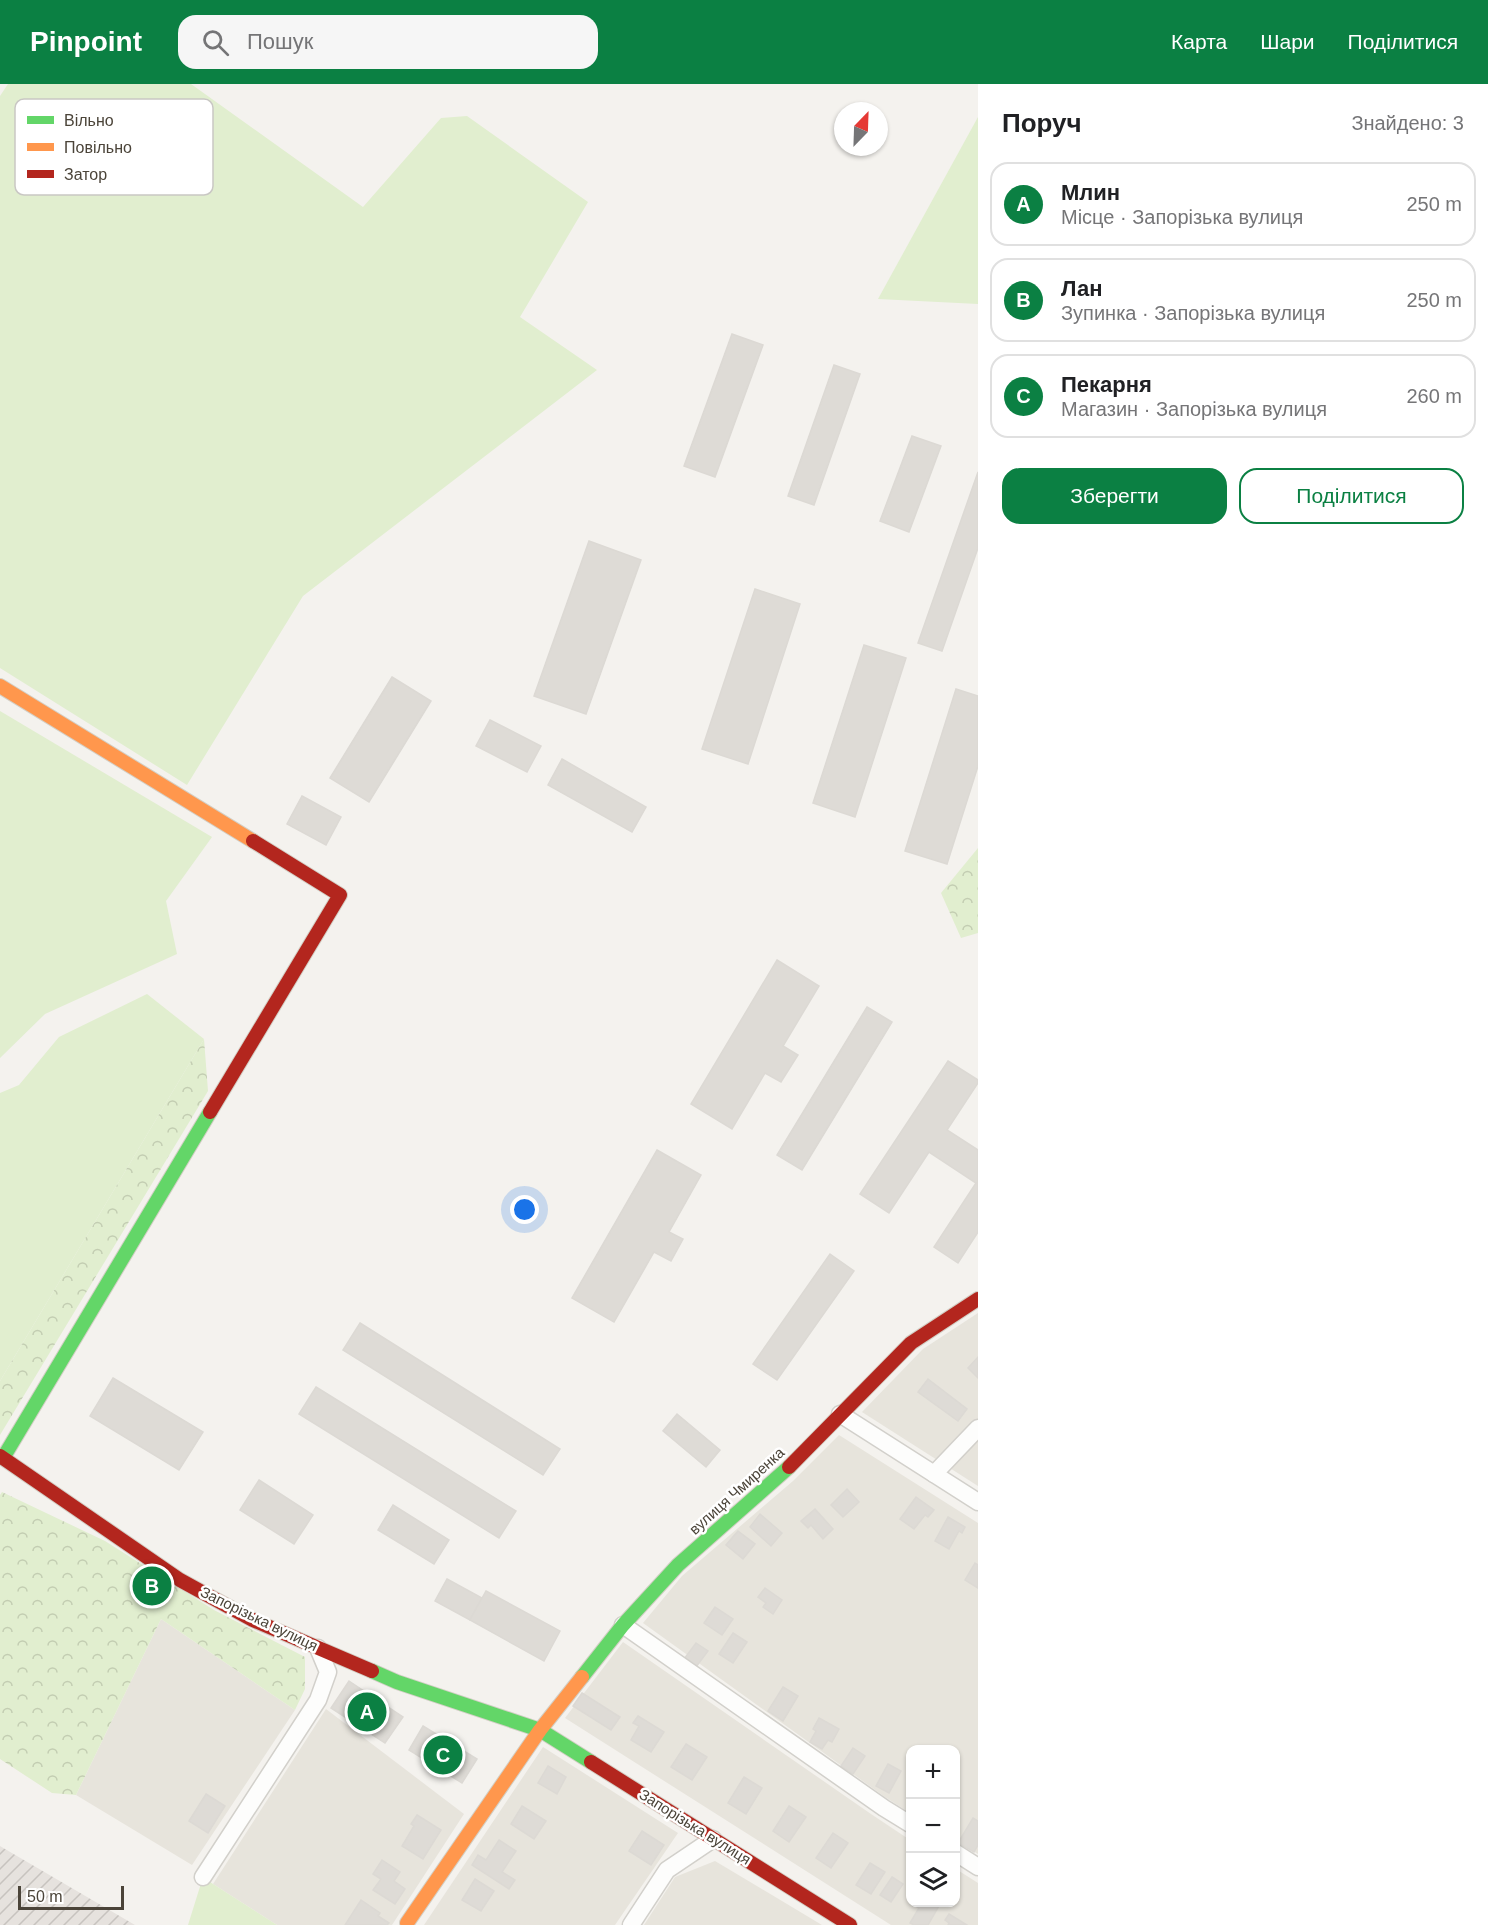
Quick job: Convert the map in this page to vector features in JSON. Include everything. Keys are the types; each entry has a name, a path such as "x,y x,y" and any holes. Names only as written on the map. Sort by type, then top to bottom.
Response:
{"street":[{"path":"0,686 340,896 1,1457"},
{"name":"вулиця Чмиренка","path":"540,1730 623,1625 678,1565 779,1478 840,1413 911,1343 978,1299"},
{"path":"840,1413 978,1502"},
{"path":"934,1474 978,1428"},
{"name":"Запорізька вулиця","path":"1,1457 180,1580 253,1620 397,1682 540,1730 850,1925"},
{"path":"623,1625 906,1822"},
{"path":"203,1876 318,1700 328,1672 318,1648"},
{"path":"407,1923 540,1730"},
{"path":"631,1925 667,1870 713,1839"},
{"path":"960,1856 978,1867"}],"shaded area":[{"path":"978,1313 978,1486 862,1412 923,1349"},
{"path":"839,1435 978,1523 978,1854 960,1843 960,1745 906,1745 906,1810 643,1623 682,1576 793,1481"},
{"path":"161,1619 295,1710 192,1865 76,1795"},
{"path":"623,1642 906,1837 906,1907 960,1907 960,1872 978,1883 978,1925 891,1925 565,1718"},
{"path":"326,1709 464,1814 392,1925 277,1925 213,1884"},
{"path":"543,1747 678,1833 615,1925 424,1925"},
{"path":"0,1846 5,1849 135,1925 0,1925"},
{"path":"715,1861 822,1925 644,1925 675,1877"}],"green space":[{"path":"8,84 191,84 212,99 15,99 15,195 213,195 213,100 363,207 441,118 467,116 588,202 520,317 597,370 303,596 187,785 0,668 0,96"},
{"path":"978,117 978,304 878,299"},
{"path":"0,711 212,837 166,901 177,954 45,1014 0,1058"},
{"path":"978,848 978,933 961,938 941,893"},
{"path":"147,994 204,1039 0,1381 0,1093 19,1085 59,1037"},
{"path":"204,1039 208,1091 0,1435 0,1381"},
{"path":"2,1492 105,1541 214,1610 305,1657 305,1689 295,1710 161,1619 76,1795 52,1793 0,1759 0,1495"},
{"path":"203,1877 213,1884 277,1925 188,1925"}],"building":[{"path":"732,334 763,345 715,477 684,466"},
{"path":"834,365 860,374 814,505 788,496"},
{"path":"912,436 941,446 909,532 880,521"},
{"path":"978,472 978,548 942,651 918,643"},
{"path":"589,541 641,560 586,714 534,696"},
{"path":"755,589 800,604 748,764 702,749"},
{"path":"864,645 906,658 855,817 813,803"},
{"path":"392,677 431,701 369,802 330,778"},
{"path":"956,689 978,696 978,766 947,864 905,851"},
{"path":"490,720 541,746 527,772 476,746"},
{"path":"562,759 646,807 632,832 548,785"},
{"path":"302,796 341,817 326,845 287,824"},
{"path":"777,960 819,986 783,1046 798,1055 781,1082 765,1073 732,1129 691,1104"},
{"path":"867,1007 892,1022 802,1170 777,1155"},
{"path":"948,1061 978,1080 947,1130 978,1150 978,1232 958,1263 934,1247 976,1183 929,1152 889,1213 860,1194"},
{"path":"657,1150 701,1175 669,1232 683,1239 671,1261 654,1252 614,1322 572,1298"},
{"path":"830,1254 854,1271 777,1380 753,1364"},
{"path":"360,1323 560,1449 543,1475 343,1350"},
{"path":"978,1357 978,1378 968,1368"},
{"path":"113,1378 203,1432 179,1470 90,1416"},
{"path":"928,1379 967,1409 958,1421 918,1392"},
{"path":"316,1387 516,1511 499,1538 299,1414"},
{"path":"677,1414 720,1450 706,1467 663,1431"},
{"path":"259,1480 313,1515 294,1544 240,1510"},
{"path":"847,1489 859,1502 843,1517 831,1505"},
{"path":"916,1497 934,1510 928,1517 925,1515 914,1529 900,1519"},
{"path":"393,1505 449,1540 434,1564 378,1530"},
{"path":"815,1509 833,1529 823,1539 811,1525 808,1528 801,1521"},
{"path":"760,1514 782,1533 771,1546 750,1527"},
{"path":"948,1517 965,1527 962,1533 959,1531 949,1549 935,1541"},
{"path":"738,1531 755,1544 743,1559 726,1545"},
{"path":"975,1563 978,1565 978,1588 965,1580"},
{"path":"447,1579 482,1598 470,1620 435,1601"},
{"path":"765,1588 782,1600 773,1614 763,1607 766,1603 758,1597"},
{"path":"486,1591 560,1631 544,1661 470,1620"},
{"path":"715,1607 733,1619 722,1635 704,1623"},
{"path":"733,1633 747,1642 733,1663 719,1654"},
{"path":"696,1643 708,1651 696,1667 684,1659"},
{"path":"349,1681 403,1717 385,1743 331,1708"},
{"path":"783,1687 798,1696 783,1721 768,1711"},
{"path":"582,1693 620,1717 611,1730 573,1706"},
{"path":"638,1716 664,1732 651,1752 631,1740 639,1726 633,1723"},
{"path":"819,1718 839,1729 832,1742 828,1740 822,1749 810,1742"},
{"path":"423,1726 477,1759 462,1783 409,1750"},
{"path":"686,1744 707,1757 692,1780 671,1767"},
{"path":"853,1748 865,1756 853,1774 841,1766"},
{"path":"888,1764 901,1771 889,1793 876,1786"},
{"path":"548,1766 566,1777 557,1794 538,1783"},
{"path":"744,1777 762,1788 746,1814 728,1803"},
{"path":"206,1794 225,1806 208,1833 189,1821"},
{"path":"522,1806 546,1821 534,1839 511,1824"},
{"path":"789,1806 806,1817 789,1842 773,1831"},
{"path":"417,1815 441,1830 423,1859 402,1846 414,1826 411,1824"},
{"path":"973,1818 978,1821 978,1845 974,1852 960,1844 960,1840"},
{"path":"642,1831 664,1845 651,1865 629,1851"},
{"path":"833,1833 848,1843 831,1868 816,1858"},
{"path":"499,1840 516,1851 502,1872 515,1880 509,1889 472,1865 478,1855 486,1860"},
{"path":"382,1860 400,1872 394,1881 405,1889 395,1904 373,1890 381,1879 373,1874"},
{"path":"870,1863 885,1872 871,1894 856,1885"},
{"path":"892,1877 903,1884 891,1902 880,1895"},
{"path":"475,1879 494,1891 481,1911 462,1900"},
{"path":"361,1900 380,1913 378,1916 389,1923 387,1925 345,1925"},
{"path":"917,1907 938,1907 928,1925 914,1925 910,1923 919,1908"},
{"path":"949,1914 967,1925 948,1925 949,1923 945,1920"}],"traffic: fast":[{"path":"3,1458 210,1112"},
{"path":"582,1677 623,1625 678,1565 789,1467"},
{"path":"372,1671 397,1682 540,1730 591,1762"}],"traffic: slow":[{"path":"0,686 253,841"},
{"path":"407,1923 540,1730 582,1677"}],"traffic: jam":[{"path":"210,1112 340,895 253,841"},
{"path":"789,1467 911,1343 978,1299"},
{"path":"0,1456 180,1580 253,1620 372,1671"},
{"path":"591,1762 850,1925"}],"place":[{"name":"Лан","path":"152,1586"},
{"name":"Млин","path":"367,1712"},
{"name":"Пекарня","path":"443,1755"}]}
